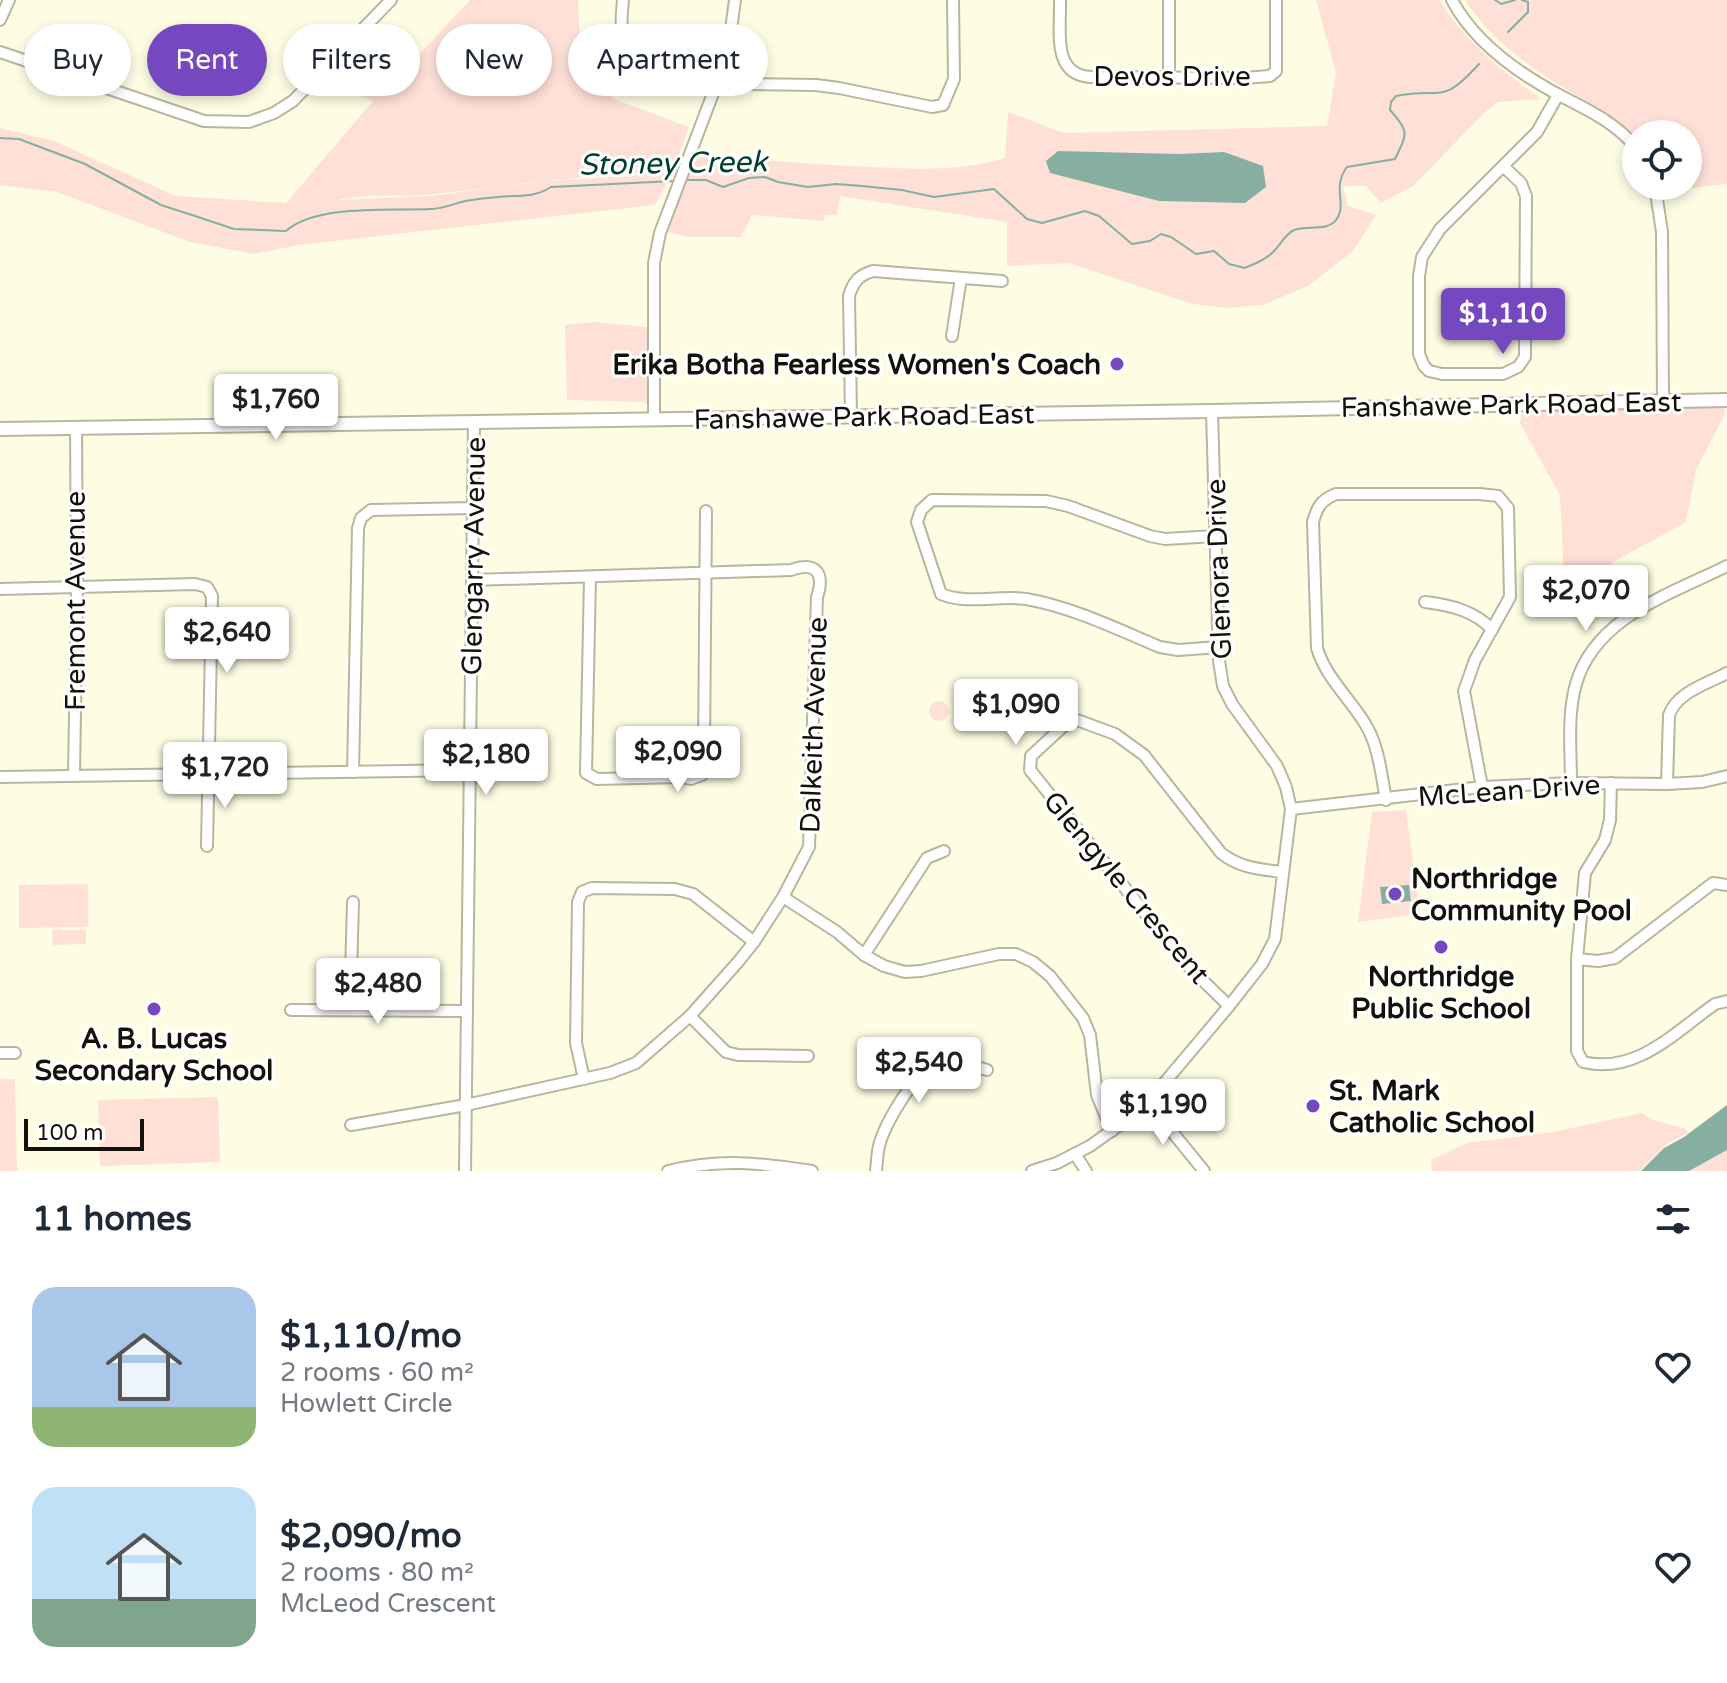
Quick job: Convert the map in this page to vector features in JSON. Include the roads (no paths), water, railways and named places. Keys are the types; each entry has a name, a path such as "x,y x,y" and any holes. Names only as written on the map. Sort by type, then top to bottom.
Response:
{"main road":[{"name":"Fanshawe Park Road East","path":"0,429 1727,400"}],"street":[{"path":"0,20 9,0"},
{"path":"0,52 204,121 249,122 274,113 293,101 391,0"},
{"path":"623,0 623,24"},
{"path":"732,24 735,0"},
{"path":"768,84 816,85 932,107 943,105 954,79 953,0"},
{"name":"Devos Drive","path":"1060,0 1061,56 1065,66 1074,74 1091,77 1245,78 1274,73 1276,0"},
{"path":"1169,0 1169,76"},
{"path":"1452,0 1478,36 1511,66 1622,133"},
{"path":"1503,166 1521,183 1526,196 1525,357 1518,367 1503,374 1435,373 1424,366 1419,354 1419,276 1422,257 1440,229 1503,166 1537,132 1558,95"},
{"path":"654,419 654,263 672,198 712,96"},
{"path":"1657,200 1662,232 1663,401"},
{"path":"851,416 849,296 852,285 862,274 873,271 1002,281"},
{"path":"952,336 961,278"},
{"name":"Glenora Drive","path":"1032,1171 1075,1154 1112,1131 1147,1101 1229,1006 1262,964 1275,939 1291,809 1277,766 1232,704 1223,686 1219,647 1212,411"},
{"name":"Glengarry Avenue","path":"465,1171 474,422"},
{"name":"Fremont Avenue","path":"74,775 76,427"},
{"path":"1386,800 1375,742 1366,724 1321,662 1317,648 1313,522 1316,508 1326,498 1336,494 1479,494 1498,496 1508,508 1510,597 1475,660 1464,691 1482,787"},
{"path":"1216,536 1165,539 1150,536 1046,501 932,500 921,510 917,522 941,594 962,599 1021,598 1057,605 1160,647 1178,650 1219,647"},
{"path":"353,772 358,528 361,518 371,510 474,508"},
{"path":"590,577 586,773 597,779 691,779 702,775 706,764 706,511"},
{"name":"Dalkeith Avenue","path":"351,1125 466,1105 584,1079 636,1063 690,1016 754,942 783,897 809,847 820,576 813,568 804,565 791,570 473,580"},
{"path":"1571,783 1571,712 1583,662 1609,630 1628,616 1727,566"},
{"path":"0,589 77,585 195,584 207,587 212,596 207,846"},
{"path":"1425,602 1481,616 1492,630"},
{"path":"1667,784 1669,715 1673,704 1683,695 1727,673"},
{"name":"Glengyle Crescent","path":"1229,1006 1187,965 1030,770 1031,756 1068,722 1077,720 1115,734 1144,755 1221,853 1235,864 1282,872"},
{"path":"0,777 470,770"},
{"name":"McLean Drive","path":"1291,809 1482,787 1571,783 1667,784 1702,782 1727,776"},
{"path":"1611,783 1610,820 1605,840 1585,873 1577,959 1577,1051 1583,1062 1599,1066 1651,1052 1715,1004 1727,1001"},
{"path":"864,955 927,858 944,851"},
{"path":"1577,959 1598,961 1615,958 1713,883 1727,885"},
{"path":"584,1079 576,1043 575,1012 578,902 582,892 592,888 661,889 693,894 754,942"},
{"path":"783,897 837,932 864,955 884,966 905,972 999,954 1016,954 1033,962 1050,976 1083,1018 1090,1035 1097,1095 1112,1131"},
{"path":"350,1009 353,902"},
{"path":"291,1010 467,1011"},
{"path":"690,1016 726,1052 738,1055 808,1056"},
{"path":"0,1053 15,1053"},
{"path":"876,1171 879,1144 914,1081 929,1068 952,1063 987,1070"},
{"path":"1147,1101 1204,1171"},
{"path":"1075,1154 1086,1171"},
{"path":"668,1171 731,1161 812,1171"}],"water":[{"path":"1058,151 1224,152 1263,166 1266,187 1245,203 1159,201 1050,173 1046,161"},
{"name":"Northridge Community Pool","path":"1409,885 1411,901 1382,904 1380,887"},
{"path":"1727,1105 1727,1150 1689,1171 1641,1171 1664,1148"}],"waterway":[{"name":"Stoney Creek","path":"1495,0 1501,4 1515,0"},
{"name":"Stoney Creek","path":"1508,32 1528,12 1528,2 1522,0"},
{"name":"Stoney Creek","path":"685,180 706,180 723,187 749,178 765,177 808,187 836,184 862,186 934,197 994,189 1027,219 1042,223 1085,211 1099,216 1132,244 1150,241 1161,234 1196,254 1214,251 1229,264 1245,268 1269,255 1294,230 1332,224 1341,208 1340,182 1347,167 1395,159 1404,133 1401,123 1390,110 1396,96 1449,90 1479,64"},
{"name":"Stoney Creek","path":"0,138 19,139 85,164 161,205 234,229 286,231 299,222 335,213 435,209 474,199 532,194 551,187 674,181"}],"place":[{"name":"Erika Botha Fearless Women's Coach","path":"1117,364"},
{"name":"Northridge Community Pool","path":"1395,894"},
{"name":"Northridge Public School","path":"1441,947"},
{"name":"A. B. Lucas Secondary School","path":"154,1009"},
{"name":"St. Mark Catholic School","path":"1313,1106"}]}
